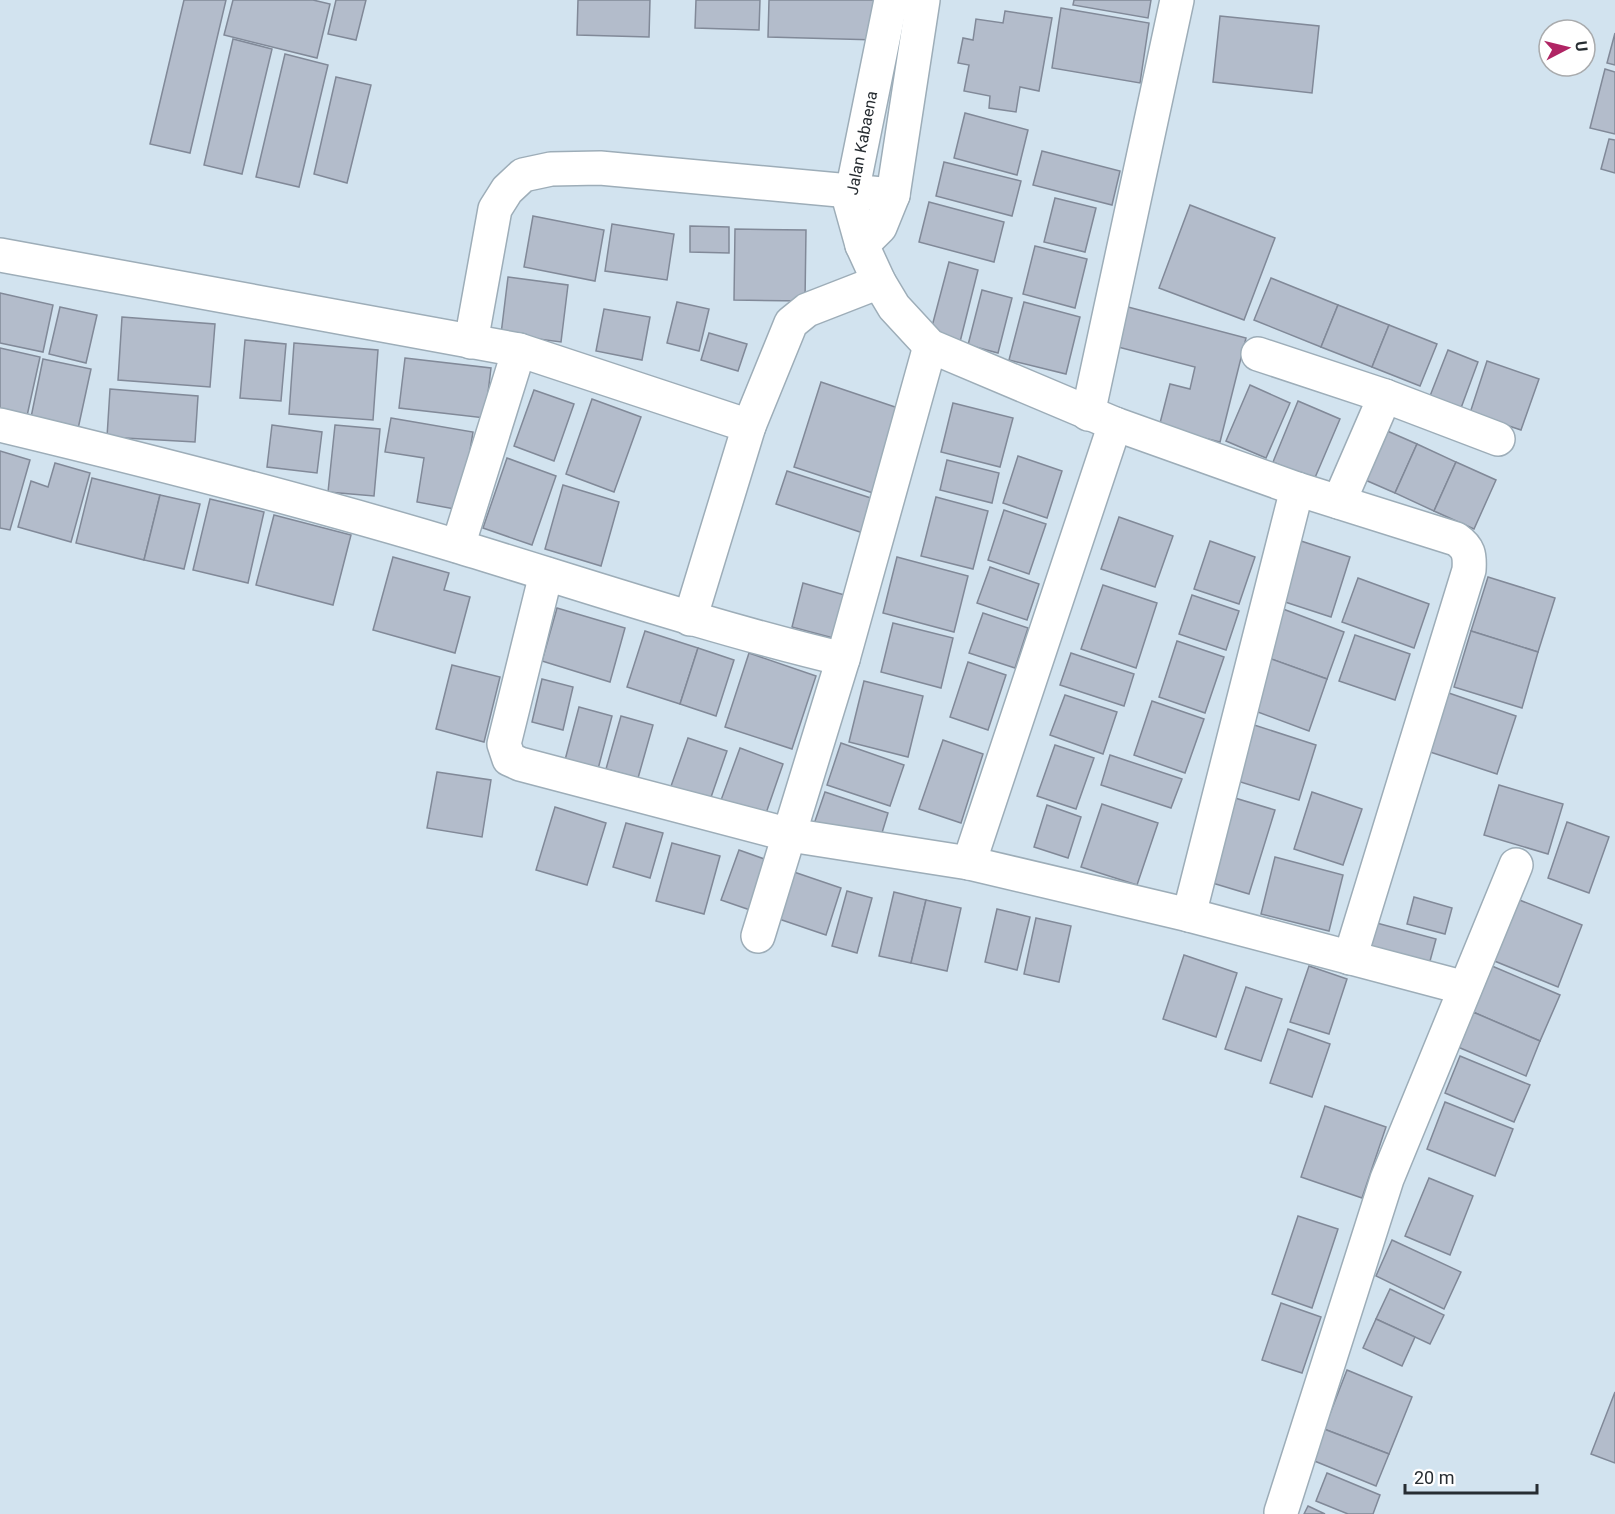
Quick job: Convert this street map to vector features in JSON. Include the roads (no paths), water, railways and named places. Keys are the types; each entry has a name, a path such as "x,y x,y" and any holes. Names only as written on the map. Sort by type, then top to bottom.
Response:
{"street":[{"name":"Jalan Kabaena","path":"891,0 851,189 851,213 862,245 879,282 894,307 930,346"},
{"path":"862,245 880,227 893,195 923,0"},
{"path":"969,863 1102,419 1177,0"},
{"path":"471,342 495,209 507,190 523,175 550,169 600,168 851,189 893,195"},
{"path":"0,255 275,303 519,350 749,426"},
{"path":"690,619 749,426 791,323 807,310 879,282"},
{"path":"758,936 843,659 930,346 1102,419 1297,489 1456,538 1466,545 1470,555 1469,570 1350,958"},
{"path":"458,546 519,350"},
{"path":"1258,354 1385,396 1498,439"},
{"path":"1339,502 1385,396"},
{"path":"0,425 150,462 458,546 690,619 843,659"},
{"path":"1189,915 1297,489"},
{"path":"546,574 504,744 509,759 520,764 790,835 969,863 1189,915 1466,988"},
{"path":"1281,1512 1387,1179 1516,865"}]}
